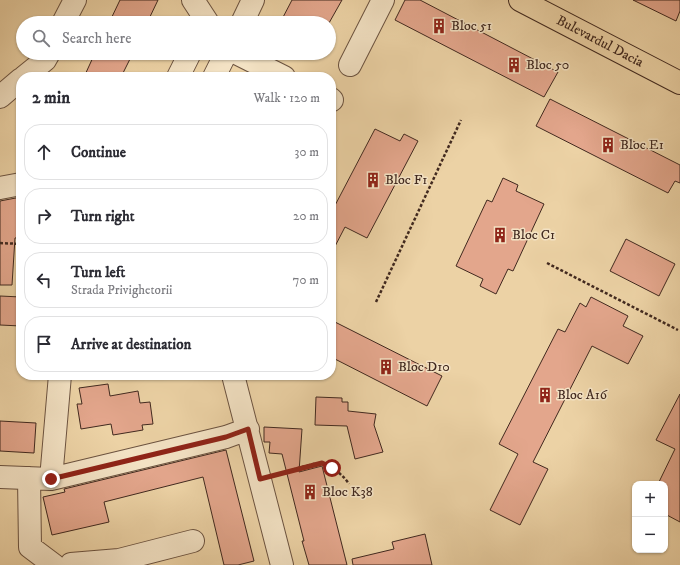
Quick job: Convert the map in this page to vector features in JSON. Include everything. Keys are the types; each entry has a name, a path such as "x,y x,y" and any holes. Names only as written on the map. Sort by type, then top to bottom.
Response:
{"main road":[{"name":"Bulevardul Dacia","path":"520,0 680,83"}],"street":[{"path":"66,16 74,0"},
{"path":"193,0 203,16"},
{"path":"245,16 253,0"},
{"path":"350,65 383,0"},
{"path":"30,72 45,60"},
{"path":"180,72 186,60"},
{"path":"216,72 222,60"},
{"path":"250,60 274,72"},
{"path":"0,98 16,84"},
{"path":"0,188 16,185"},
{"path":"51,479 60,380"},
{"path":"234,380 282,565"},
{"path":"0,477 51,479 226,437 248,429"},
{"path":"29,478 30,547 62,564 119,562 193,541"}],"path":[{"path":"376,302 461,120"},
{"path":"0,243 16,244"},
{"path":"547,263 678,330"},
{"path":"260,479 322,463 332,468 346,479 349,484"}],"building":[{"path":"120,0 158,0 150,16 112,16"},
{"path":"292,0 342,0 333,16 284,16"},
{"path":"405,0 420,0 558,72 544,97 395,20"},
{"path":"633,0 680,0 680,11 676,21"},
{"path":"92,60 130,60 124,72 86,72"},
{"name":"Bloc E1","path":"550,99 680,165 680,183 675,181 668,193 536,126"},
{"name":"Bloc F1","path":"375,129 400,141 404,134 418,141 367,238 345,227 336,244 336,203"},
{"name":"Bloc C1","path":"503,178 518,185 516,191 544,204 513,271 508,269 496,294 480,286 483,279 456,266 487,200 492,202"},
{"path":"16,198 16,238 12,285 0,285 0,201"},
{"path":"626,239 675,264 659,296 610,271"},
{"path":"0,296 16,297 16,326 0,325"},
{"name":"Bloc A16","path":"591,297 628,316 623,326 643,336 628,364 592,346 533,462 548,469 520,525 490,510 518,454 499,444 558,329 565,332 580,303 586,307"},
{"name":"Bloc D10","path":"336,323 442,376 427,406 336,360"},
{"path":"108,384 110,396 138,391 140,403 150,402 153,424 142,425 143,430 113,435 111,424 81,429 77,404 82,404 79,388"},
{"path":"680,394 680,522 668,516 668,481 659,481 675,449 656,440"},
{"path":"316,397 342,398 342,402 348,402 348,411 376,414 374,425 383,452 355,459 347,426 315,425"},
{"path":"0,421 36,423 34,453 0,451"},
{"path":"264,427 302,429 299,472 322,466 347,565 309,565 282,454 269,453 270,442 264,442"},
{"path":"226,450 254,561 238,565 224,565 203,477 104,502 109,522 52,535 43,497 65,492 64,489"},
{"path":"425,534 432,565 353,565 352,559 394,549 392,542"}],"place":[{"name":"Bloc 51","path":"439,26"},
{"name":"Bloc 50","path":"514,65"},
{"name":"Bloc E1","path":"608,145"},
{"name":"Bloc F1","path":"373,180"},
{"name":"Bloc C1","path":"500,235"},
{"name":"Bloc D10","path":"386,367"},
{"name":"Bloc A16","path":"545,395"},
{"name":"Bloc K38","path":"310,492"}],"route":[{"path":"51,479 226,437 248,429 260,479 322,463 332,468"}]}
